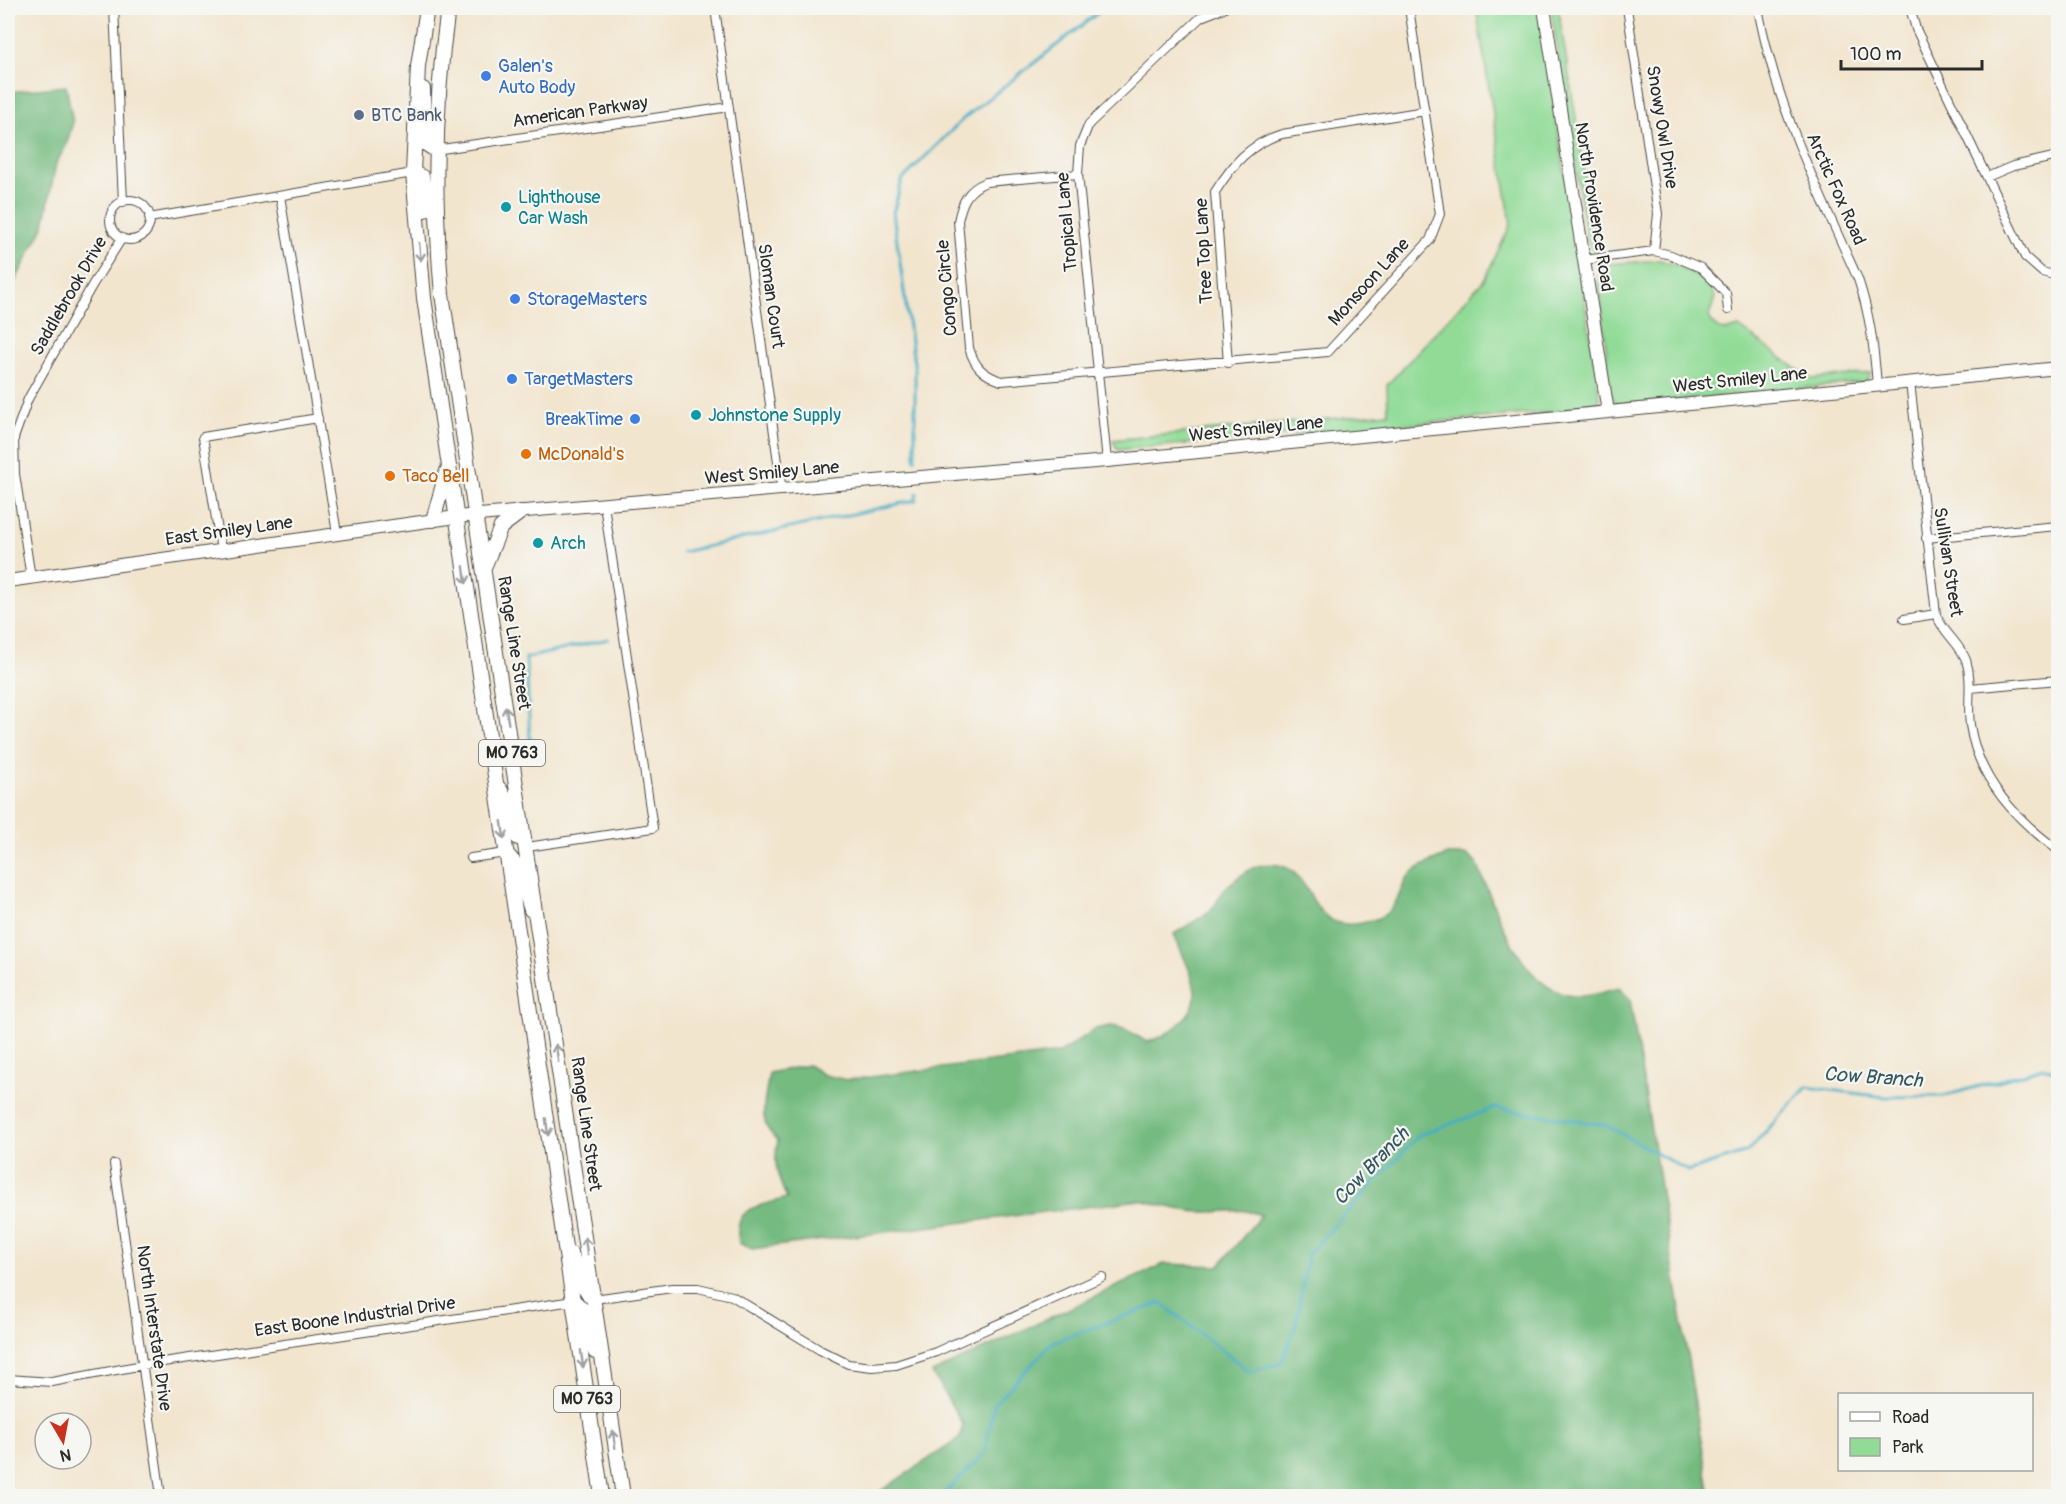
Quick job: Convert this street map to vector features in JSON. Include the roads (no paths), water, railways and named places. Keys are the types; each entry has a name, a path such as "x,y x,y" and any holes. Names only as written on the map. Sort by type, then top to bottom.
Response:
{"main road":[{"name":"MO 763","path":"427,8 419,60 413,173 424,298 602,1497"},
{"name":"Range Line Street","path":"448,8 440,63 435,150 434,198 438,253 623,1497"},
{"path":"419,60 426,110 424,137 426,144 435,150"},
{"path":"413,173 422,177 425,210 438,253"},
{"path":"433,520 449,466"},
{"path":"484,567 501,527 521,512"},
{"path":"495,779 510,808 518,839 527,847"},
{"path":"506,853 518,867 525,896 539,932"},
{"path":"564,1238 583,1285 594,1299"},
{"path":"573,1301 583,1310 607,1389"}],"street":[{"path":"114,8 123,202"},
{"name":"Sloman Court","path":"715,8 782,491"},
{"name":"Tropical Lane","path":"1107,461 1078,174 1080,146 1089,124 1201,17 1224,8"},
{"name":"Monsoon Lane","path":"1100,375 1328,352 1430,240 1440,214 1409,8"},
{"name":"North Providence Road","path":"1544,8 1608,412"},
{"name":"Snowy Owl Drive","path":"1627,8 1658,214 1654,251"},
{"name":"Arctic Fox Road","path":"1758,8 1773,75 1788,123 1858,279 1867,306 1873,333 1877,385"},
{"path":"1910,8 1916,29 2025,257 2042,272 2058,276"},
{"name":"American Parkway","path":"435,150 729,107"},
{"name":"Tree Top Lane","path":"1228,363 1215,192 1226,175 1260,141 1282,134 1425,111"},
{"path":"1987,177 2013,166 2058,156"},
{"path":"149,218 413,173"},
{"name":"Congo Circle","path":"1078,174 986,182 975,187 962,203 958,221 969,348 974,363 984,375 1001,381 1100,375"},
{"path":"280,196 337,534"},
{"path":"129,200 138,202 148,211 149,218 150,224 143,236 128,241 115,235 109,219 116,205 129,200"},
{"name":"Saddlebrook Drive","path":"31,578 15,474 14,438 28,399 93,284 122,238"},
{"path":"1584,260 1654,251 1671,255 1701,268 1725,293 1728,310"},
{"name":"West Smiley Lane","path":"456,517 782,491 1107,461 2058,368"},
{"name":"Sullivan Street","path":"1910,382 1936,614 1940,626 1954,640 1966,660 1970,688 1970,723 1977,756 1993,788 2042,838 2058,850"},
{"path":"221,550 203,437 318,417"},
{"path":"527,847 653,828 604,506"},
{"name":"East Smiley Lane","path":"8,581 456,517"},
{"path":"1926,538 2058,526"},
{"path":"1904,619 1936,614"},
{"path":"1970,688 2058,680"},
{"path":"471,858 506,853"},
{"name":"North Interstate Drive","path":"114,1164 161,1497"},
{"path":"594,1299 672,1288 698,1288 732,1296 820,1350 848,1364 872,1367 896,1365 936,1352 1102,1277"},
{"name":"East Boone Industrial Drive","path":"8,1379 52,1382 143,1365 573,1301"}],"waterway":[{"path":"915,459 915,370 893,213 902,180 964,118 1104,8"},
{"path":"682,552 916,500 917,493"},
{"path":"531,761 526,658 608,639"},
{"name":"Cow Branch","path":"941,1496 985,1454 994,1404 1053,1342 1161,1303 1250,1372 1281,1363 1295,1328 1308,1254 1419,1135 1495,1108 1606,1125 1688,1171 1747,1152 1807,1087 1884,1097 1944,1096 2044,1068 2058,1072"}],"place":[{"name":"Galen's Auto Body","path":"486,76"},
{"name":"BTC Bank","path":"359,115"},
{"name":"Lighthouse Car Wash","path":"506,207"},
{"name":"StorageMasters","path":"515,299"},
{"name":"TargetMasters","path":"512,379"},
{"name":"Johnstone Supply","path":"696,415"},
{"name":"BreakTime","path":"635,419"},
{"name":"McDonald's","path":"526,454"},
{"name":"Taco Bell","path":"390,476"},
{"name":"Arch","path":"538,543"}]}
